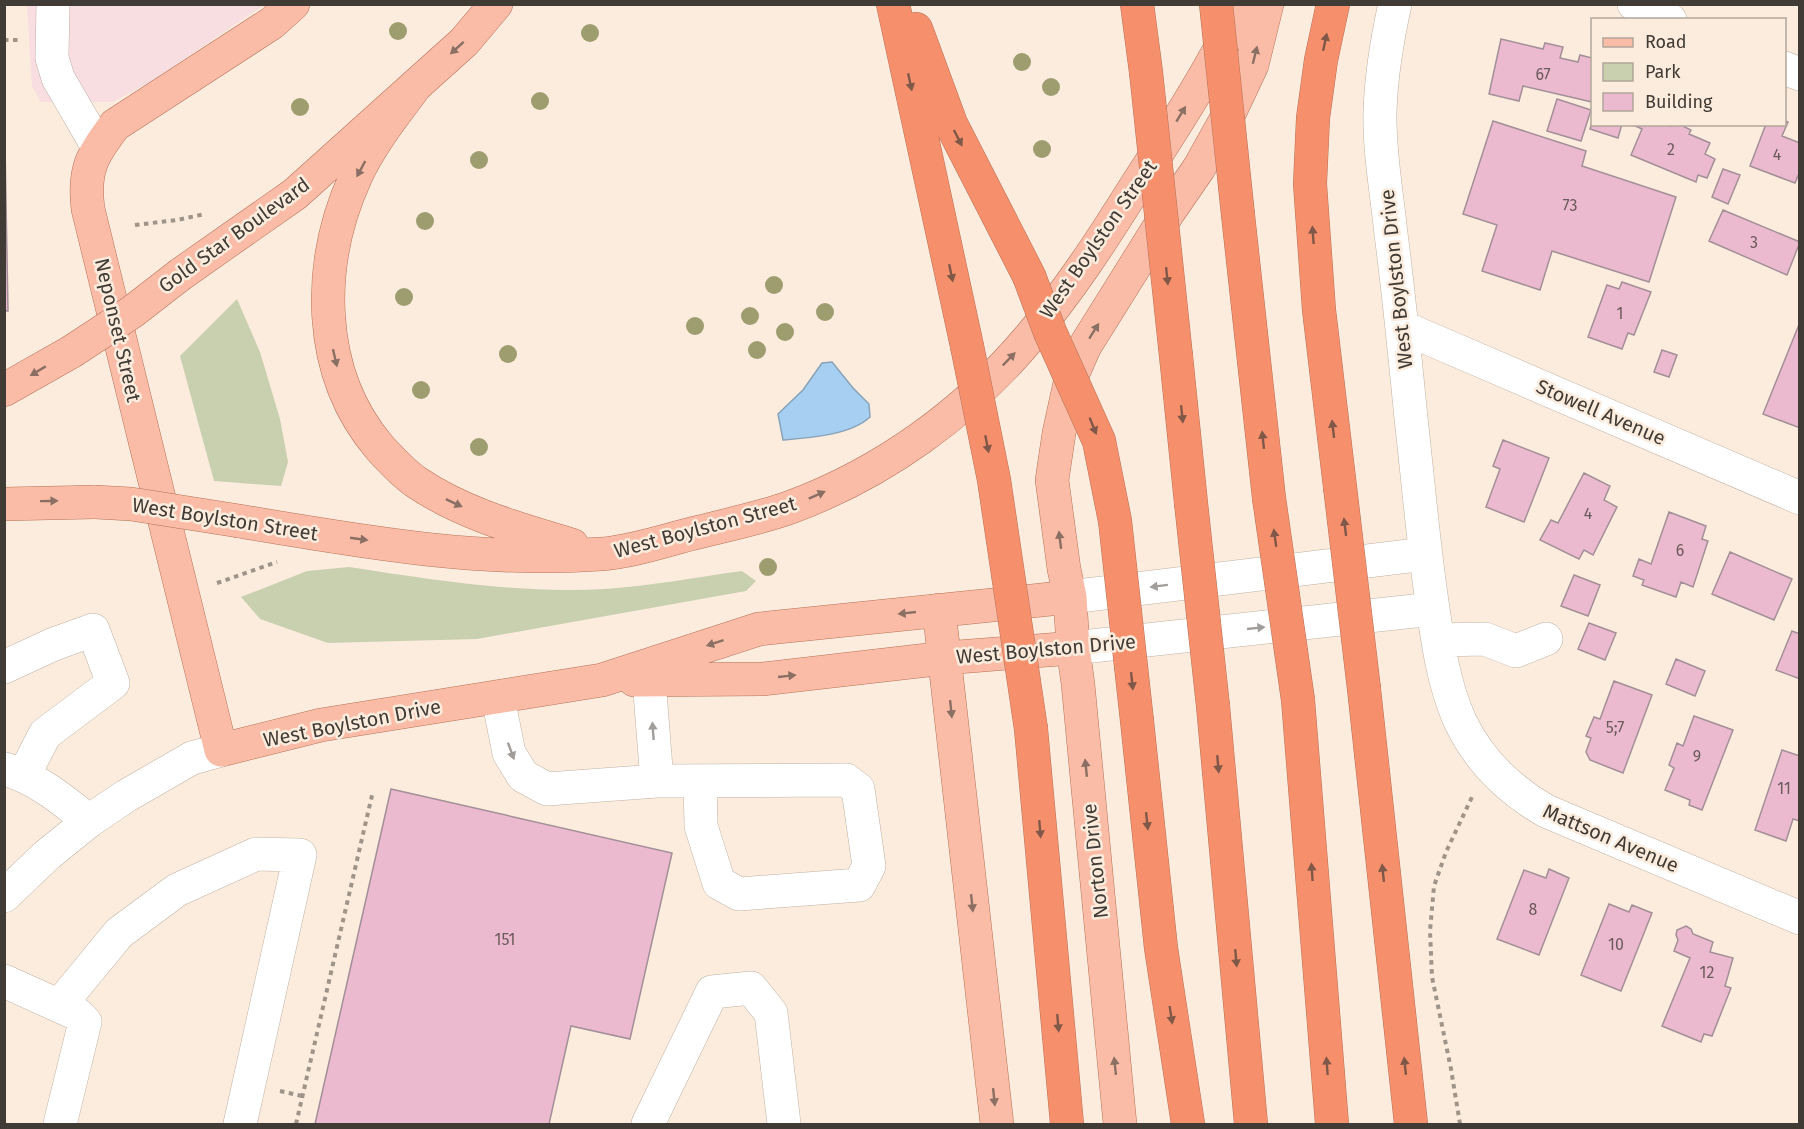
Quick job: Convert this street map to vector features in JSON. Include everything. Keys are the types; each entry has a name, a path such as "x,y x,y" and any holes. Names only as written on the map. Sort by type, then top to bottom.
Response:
{"highway":[{"path":"894,4 994,480 1031,729 1067,1125"},
{"path":"908,4 951,124 1029,276 1050,332 1099,441 1115,521 1161,948 1188,1125"},
{"path":"1137,4 1213,706 1251,1125"},
{"path":"1216,4 1269,498 1298,700 1332,1125"},
{"path":"1333,4 1314,108 1310,147 1310,184 1319,310 1412,1125"}],"main road":[{"name":"Neponset Street","path":"221,750 88,208 85,186 98,147 115,125 272,23 293,4"},
{"name":"Gold Star Boulevard","path":"4,390 71,352 132,312 181,274 295,194 464,42 496,4"},
{"name":"West Boylston Street","path":"4,504 94,502 131,504 297,531 490,556 605,554 790,507 860,475 933,430 983,386 1029,338 1094,252 1198,87 1227,39 1244,4"},
{"name":"Norton Drive","path":"1120,1125 1073,648 1070,597 1052,480 1071,378 1085,346 1199,168 1228,116 1252,65 1267,4"},
{"path":"416,85 374,145 356,176 341,218 328,289 328,314 335,364 343,387 373,440 414,481 437,495 486,517 605,554"},
{"name":"West Boylston Drive","path":"221,750 321,725 602,680 759,629 1070,597"},
{"path":"939,609 997,1125"},
{"name":"West Boylston Drive","path":"602,680 762,679 945,658 1073,648"}],"street":[{"path":"53,4 52,58 58,78 98,147"},
{"name":"West Boylston Drive","path":"1073,648 1436,625 1425,554 1383,164 1380,113 1385,56 1395,4"},
{"path":"1634,4 1666,18"},
{"path":"1786,68 1800,74"},
{"name":"Stowell Avenue","path":"1402,327 1800,498"},
{"name":"West Boylston Drive","path":"1070,597 1425,554"},
{"path":"1436,625 1485,639 1516,651 1546,639"},
{"name":"Mattson Avenue","path":"1436,625 1448,689 1470,741 1487,766 1530,802 1546,811 1800,918"},
{"path":"4,667 54,644 93,630 112,683 45,734 14,772 62,799 90,821"},
{"path":"649,680 657,782"},
{"path":"498,698 509,753 523,776 547,789 657,782 700,781 846,780 858,789 869,866 859,885 739,894 719,883 701,826 700,781"},
{"name":"West Boylston Drive","path":"4,896 47,855 126,796 192,758 221,750"},
{"path":"59,1005 119,933 177,890 256,854 300,855 240,1125"},
{"path":"4,981 77,1014 85,1022 60,1125"},
{"path":"648,1125 712,992 751,988 771,1013 784,1125"}],"path":[{"path":"135,225 177,220 208,213"},
{"path":"217,583 281,560"},
{"path":"1460,1125 1432,977 1430,932 1434,886 1467,805 1477,790"},
{"path":"296,1125 374,791"}],"shaded area":[{"path":"27,5 264,5 150,82 113,102 41,102 32,86"}],"green space":[{"path":"237,299 260,352 280,419 288,462 281,486 214,481 180,356"},
{"path":"349,567 477,585 541,590 622,588 742,571 756,581 746,591 477,639 328,643 260,619 241,597 307,571"}],"water":[{"path":"832,362 869,404 870,417 841,432 783,440 778,414 803,390 822,363"}],"building":[{"path":"1501,39 1543,49 1545,43 1563,47 1560,58 1578,62 1580,55 1591,58 1591,102 1523,86 1519,101 1489,94"},
{"path":"4,91 8,311 4,311"},
{"path":"1557,99 1591,110 1581,141 1547,131"},
{"path":"1493,121 1586,151 1582,166 1676,197 1649,282 1552,251 1540,290 1482,271 1497,225 1463,214"},
{"path":"1786,121 1788,122 1782,136 1800,143 1800,171 1795,183 1750,166 1765,126 1786,126"},
{"path":"1591,126 1621,126 1618,138 1590,129"},
{"path":"1635,126 1683,126 1691,130 1689,134 1710,143 1705,154 1715,159 1707,178 1698,175 1696,182 1631,155 1642,129"},
{"path":"1723,169 1740,175 1728,204 1712,197"},
{"path":"1723,210 1800,242 1787,275 1709,241"},
{"path":"1622,282 1651,292 1634,335 1628,333 1622,349 1588,337 1607,285 1619,289"},
{"path":"1800,322 1800,428 1763,414"},
{"path":"1662,350 1677,355 1669,377 1654,372"},
{"path":"1503,440 1549,458 1524,522 1486,507 1500,469 1493,466"},
{"path":"1584,473 1610,486 1604,500 1617,507 1593,555 1584,550 1579,559 1540,540 1551,520 1558,523"},
{"path":"1669,512 1706,526 1702,539 1708,541 1693,587 1681,582 1676,597 1642,585 1644,580 1633,576 1639,559 1651,564"},
{"path":"1730,552 1792,579 1774,620 1712,594"},
{"path":"1574,575 1600,585 1588,616 1561,606"},
{"path":"1589,623 1616,633 1605,660 1578,649"},
{"path":"1792,631 1800,634 1800,679 1776,670"},
{"path":"1676,659 1705,671 1695,696 1666,684"},
{"path":"1614,681 1652,695 1623,773 1590,760 1586,752 1591,738 1586,736 1594,717 1600,719"},
{"path":"1694,716 1733,730 1702,810 1689,805 1690,800 1665,790 1674,768 1669,765 1677,743 1683,746"},
{"path":"1782,750 1800,756 1800,821 1793,819 1786,841 1755,830"},
{"path":"391,789 672,853 630,1039 571,1026 549,1124 315,1124"},
{"path":"1549,869 1569,878 1539,955 1497,939 1524,870 1546,878"},
{"path":"1609,904 1629,912 1632,905 1652,913 1621,991 1581,975"},
{"path":"1686,926 1693,934 1713,942 1710,952 1733,958 1725,986 1731,988 1712,1036 1704,1034 1701,1042 1662,1026 1690,958 1674,951 1678,940 1677,930"}]}
